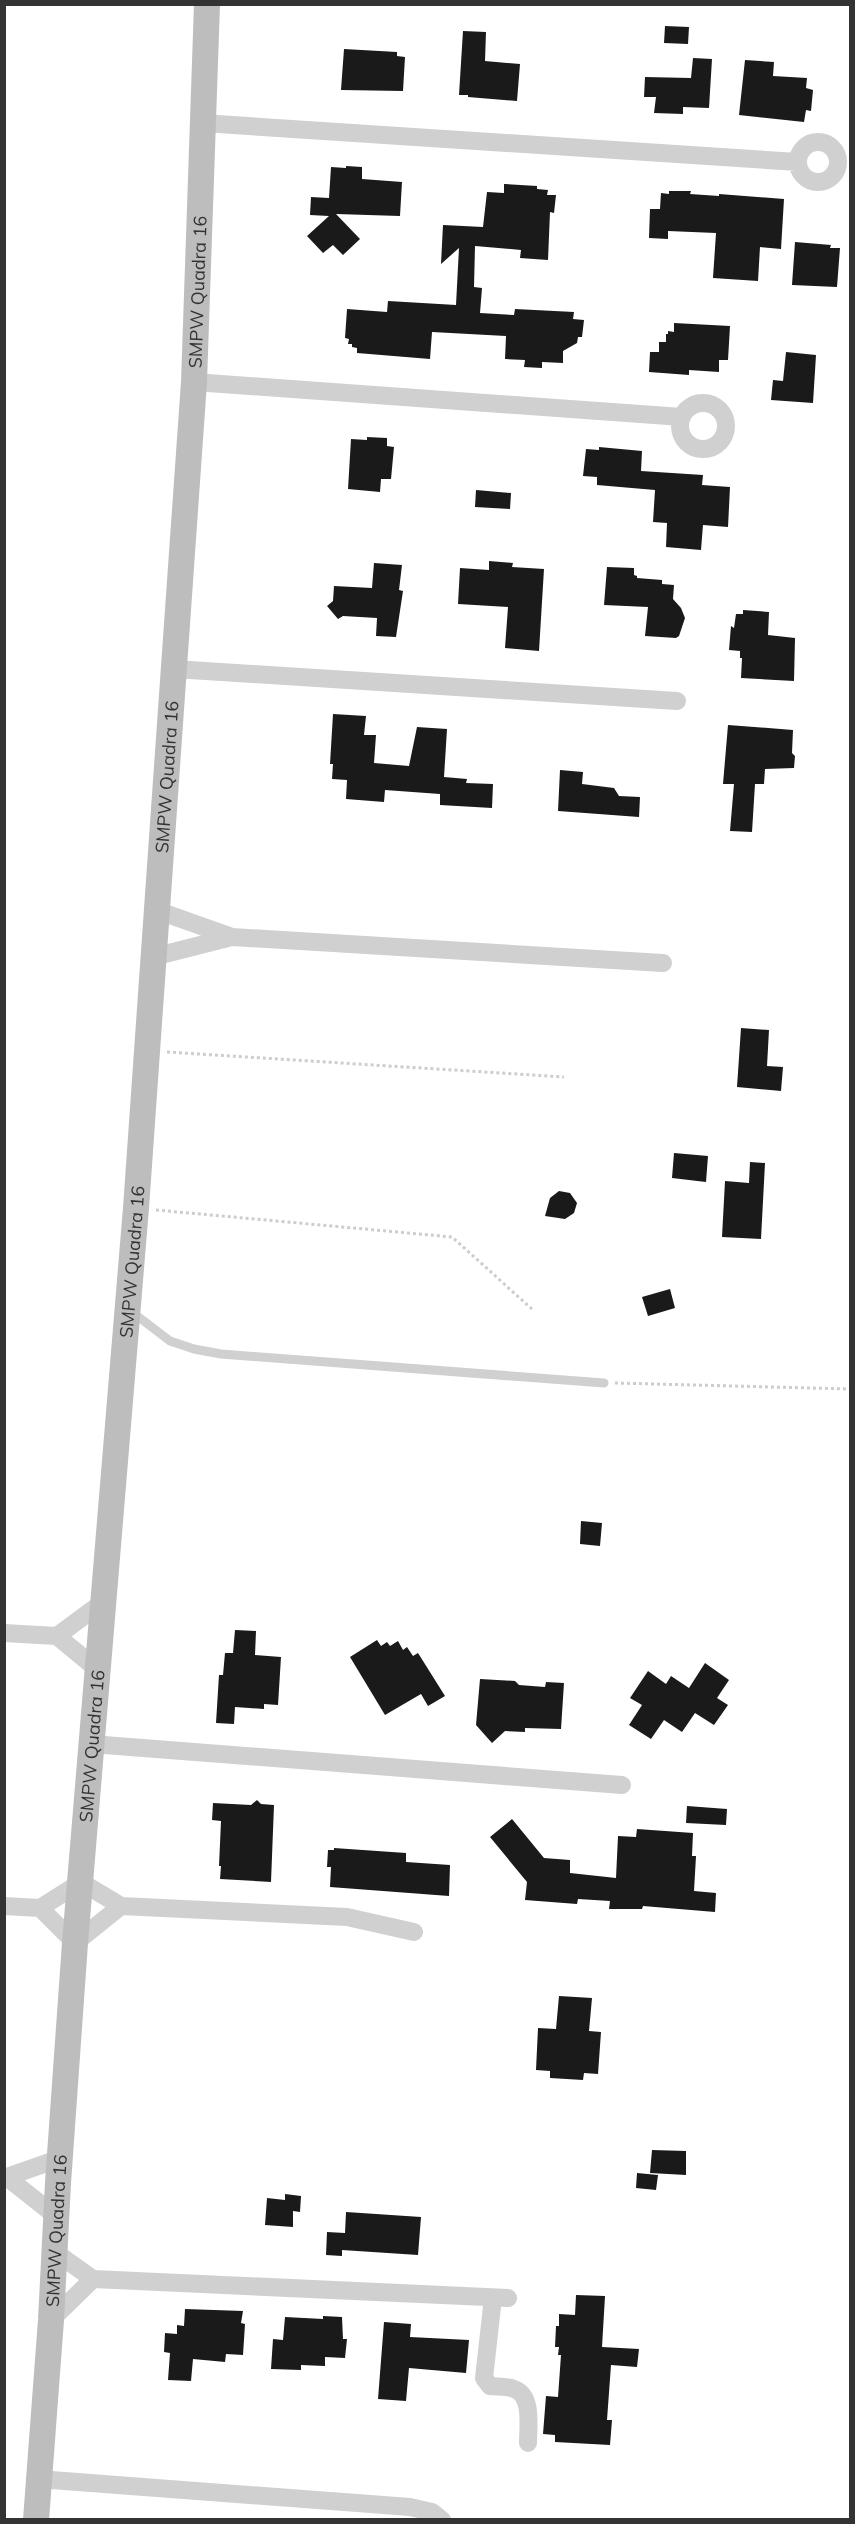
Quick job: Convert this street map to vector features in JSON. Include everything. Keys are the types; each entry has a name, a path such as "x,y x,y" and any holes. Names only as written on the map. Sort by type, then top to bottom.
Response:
{"street":[{"name":"SMPW Quadra 16","path":"36,2520 75,1943 136,1208 194,382 207,4"},
{"path":"202,123 798,162"},
{"path":"194,382 682,417"},
{"path":"174,669 677,701"},
{"path":"156,910 232,937 663,963"},
{"path":"153,957 232,937"},
{"path":"57,1636 103,1602"},
{"path":"4,1633 57,1636 98,1670"},
{"path":"92,1744 622,1785"},
{"path":"4,1906 40,1908 81,1882 121,1906 347,1917 414,1932"},
{"path":"40,1908 75,1943 121,1906"},
{"path":"7,2178 61,2158"},
{"path":"7,2178 57,2217"},
{"path":"55,2252 93,2279 500,2298 484,2378 490,2386 514,2389 524,2394 527,2401 528,2443"},
{"path":"51,2320 93,2279"},
{"path":"38,2479 410,2507 432,2512 442,2520"}],"lane":[{"path":"127,1309 170,1341 194,1349 221,1354 604,1383"}],"path":[{"path":"147,1051 564,1077"},
{"path":"136,1208 452,1237 532,1309"},
{"path":"604,1383 850,1389"}],"building":[{"path":"665,26 689,27 688,44 664,43"},
{"path":"463,31 486,32 485,61 520,64 517,101 459,95"},
{"path":"344,49 397,52 397,56 405,57 403,91 341,90"},
{"path":"693,58 712,59 709,108 683,107 683,114 654,113 656,97 644,97 645,77 691,78"},
{"path":"745,60 774,62 773,76 807,78 806,88 813,90 811,111 806,110 804,122 739,115"},
{"path":"346,166 362,167 362,179 402,182 400,216 336,214 360,239 343,255 333,245 323,253 307,236 329,216 310,215 311,197 329,198 331,167 346,168"},
{"path":"504,184 537,186 537,189 548,190 547,195 556,195 554,213 550,212 548,260 520,258 521,250 475,246 474,287 482,288 480,313 514,315 515,309 574,312 573,319 584,320 582,337 578,337 577,343 563,351 563,363 542,362 542,368 524,367 525,360 505,359 506,336 432,332 430,359 357,353 357,348 348,344 349,339 345,338 347,309 387,312 388,301 456,305 459,248 441,264 443,225 483,227 487,192 504,193"},
{"path":"669,191 784,199 781,249 760,247 758,281 713,278 716,233 668,231 668,239 649,238 650,209 660,209 661,193 669,194"},
{"path":"795,242 840,248 837,287 792,285"},
{"path":"674,323 730,326 728,360 719,360 719,372 689,370 689,375 649,372 650,352 659,352 659,342 666,342 668,331 674,332"},
{"path":"786,352 816,355 813,403 771,400 773,380 783,381"},
{"path":"367,437 387,438 387,446 394,447 391,479 381,479 380,492 348,489 351,439 367,440"},
{"path":"599,447 642,451 641,471 703,475 702,485 730,487 728,527 703,525 701,550 666,547 667,523 653,522 655,490 597,485 597,477 583,476 586,449 599,450"},
{"path":"476,490 511,493 510,509 475,507"},
{"path":"489,561 513,563 512,567 544,569 539,651 505,648 508,607 458,604 460,568 489,570"},
{"path":"374,563 402,565 399,590 403,591 396,637 376,636 377,618 343,616 338,619 327,606 333,601 334,586 372,588"},
{"path":"607,567 634,568 634,575 637,578 662,580 662,584 674,585 673,599 681,608 685,618 679,636 676,638 645,636 648,607 604,605"},
{"path":"743,610 769,612 768,635 795,638 794,681 741,678 740,651 729,650 731,626 734,628 736,614 743,614"},
{"path":"333,714 366,716 364,735 376,735 374,763 409,766 417,727 447,729 444,777 467,779 466,783 493,784 492,808 440,805 440,794 385,790 384,802 346,799 347,780 332,779 333,764 330,764"},
{"path":"728,725 793,730 794,768 765,769 764,784 755,784 752,832 730,831 734,784 723,784"},
{"path":"560,770 583,772 582,784 614,788 619,796 640,797 639,817 558,811"},
{"path":"741,1028 769,1030 767,1066 783,1067 781,1091 737,1087"},
{"path":"674,1153 708,1156 706,1182 672,1178"},
{"path":"750,1162 765,1163 761,1239 722,1237 725,1181 749,1183"},
{"path":"559,1191 570,1193 577,1203 574,1213 565,1219 545,1216 550,1198"},
{"path":"670,1289 675,1308 648,1316 642,1297"},
{"path":"581,1521 602,1523 600,1546 580,1544"},
{"path":"235,1630 256,1631 255,1655 281,1657 278,1705 264,1704 264,1709 235,1707 234,1724 216,1723 219,1675 223,1675 225,1653 233,1653"},
{"path":"377,1640 381,1646 387,1642 390,1646 398,1641 403,1650 407,1647 413,1656 418,1653 445,1696 428,1706 421,1694 385,1715 350,1657"},
{"path":"705,1663 729,1680 717,1698 728,1705 714,1725 695,1713 682,1732 664,1720 651,1739 629,1725 642,1705 630,1698 648,1671 666,1684 671,1676 689,1688"},
{"path":"480,1679 515,1681 519,1685 545,1687 546,1682 564,1683 561,1729 525,1728 525,1732 505,1731 492,1743 476,1725"},
{"path":"257,1800 261,1804 274,1805 271,1882 220,1879 221,1821 212,1820 213,1803 251,1805"},
{"path":"687,1806 727,1809 726,1825 686,1823"},
{"path":"512,1819 544,1858 570,1860 570,1873 616,1878 618,1836 636,1837 637,1829 693,1833 692,1856 696,1856 694,1891 716,1893 715,1912 643,1906 642,1909 609,1909 610,1901 578,1899 577,1904 525,1900 527,1882 490,1837"},
{"path":"334,1848 406,1853 406,1862 450,1865 449,1896 330,1887 331,1867 327,1867 328,1850 334,1850"},
{"path":"559,1996 592,1998 589,2031 601,2032 598,2074 584,2073 583,2080 550,2078 550,2071 536,2070 538,2028 556,2029"},
{"path":"652,2150 686,2151 686,2175 650,2173"},
{"path":"637,2173 658,2175 656,2190 636,2188"},
{"path":"285,2194 301,2196 300,2212 293,2211 293,2227 265,2225 267,2198 285,2200"},
{"path":"346,2212 421,2217 418,2255 342,2250 342,2256 326,2255 327,2232 345,2233"},
{"path":"576,2295 605,2296 602,2347 639,2349 637,2367 611,2365 607,2420 612,2420 610,2445 555,2442 555,2435 543,2434 546,2396 558,2397 561,2355 558,2355 559,2347 555,2347 556,2326 559,2326 559,2314 575,2315"},
{"path":"185,2309 243,2311 241,2323 245,2324 243,2355 226,2354 225,2362 193,2359 191,2381 168,2380 170,2353 164,2352 165,2333 177,2334 177,2325 184,2326"},
{"path":"323,2316 342,2317 343,2339 347,2339 345,2358 325,2357 325,2366 301,2365 301,2370 271,2369 273,2339 283,2340 285,2317 323,2319"},
{"path":"384,2322 411,2324 410,2337 469,2340 466,2373 409,2368 406,2401 378,2399"}]}
